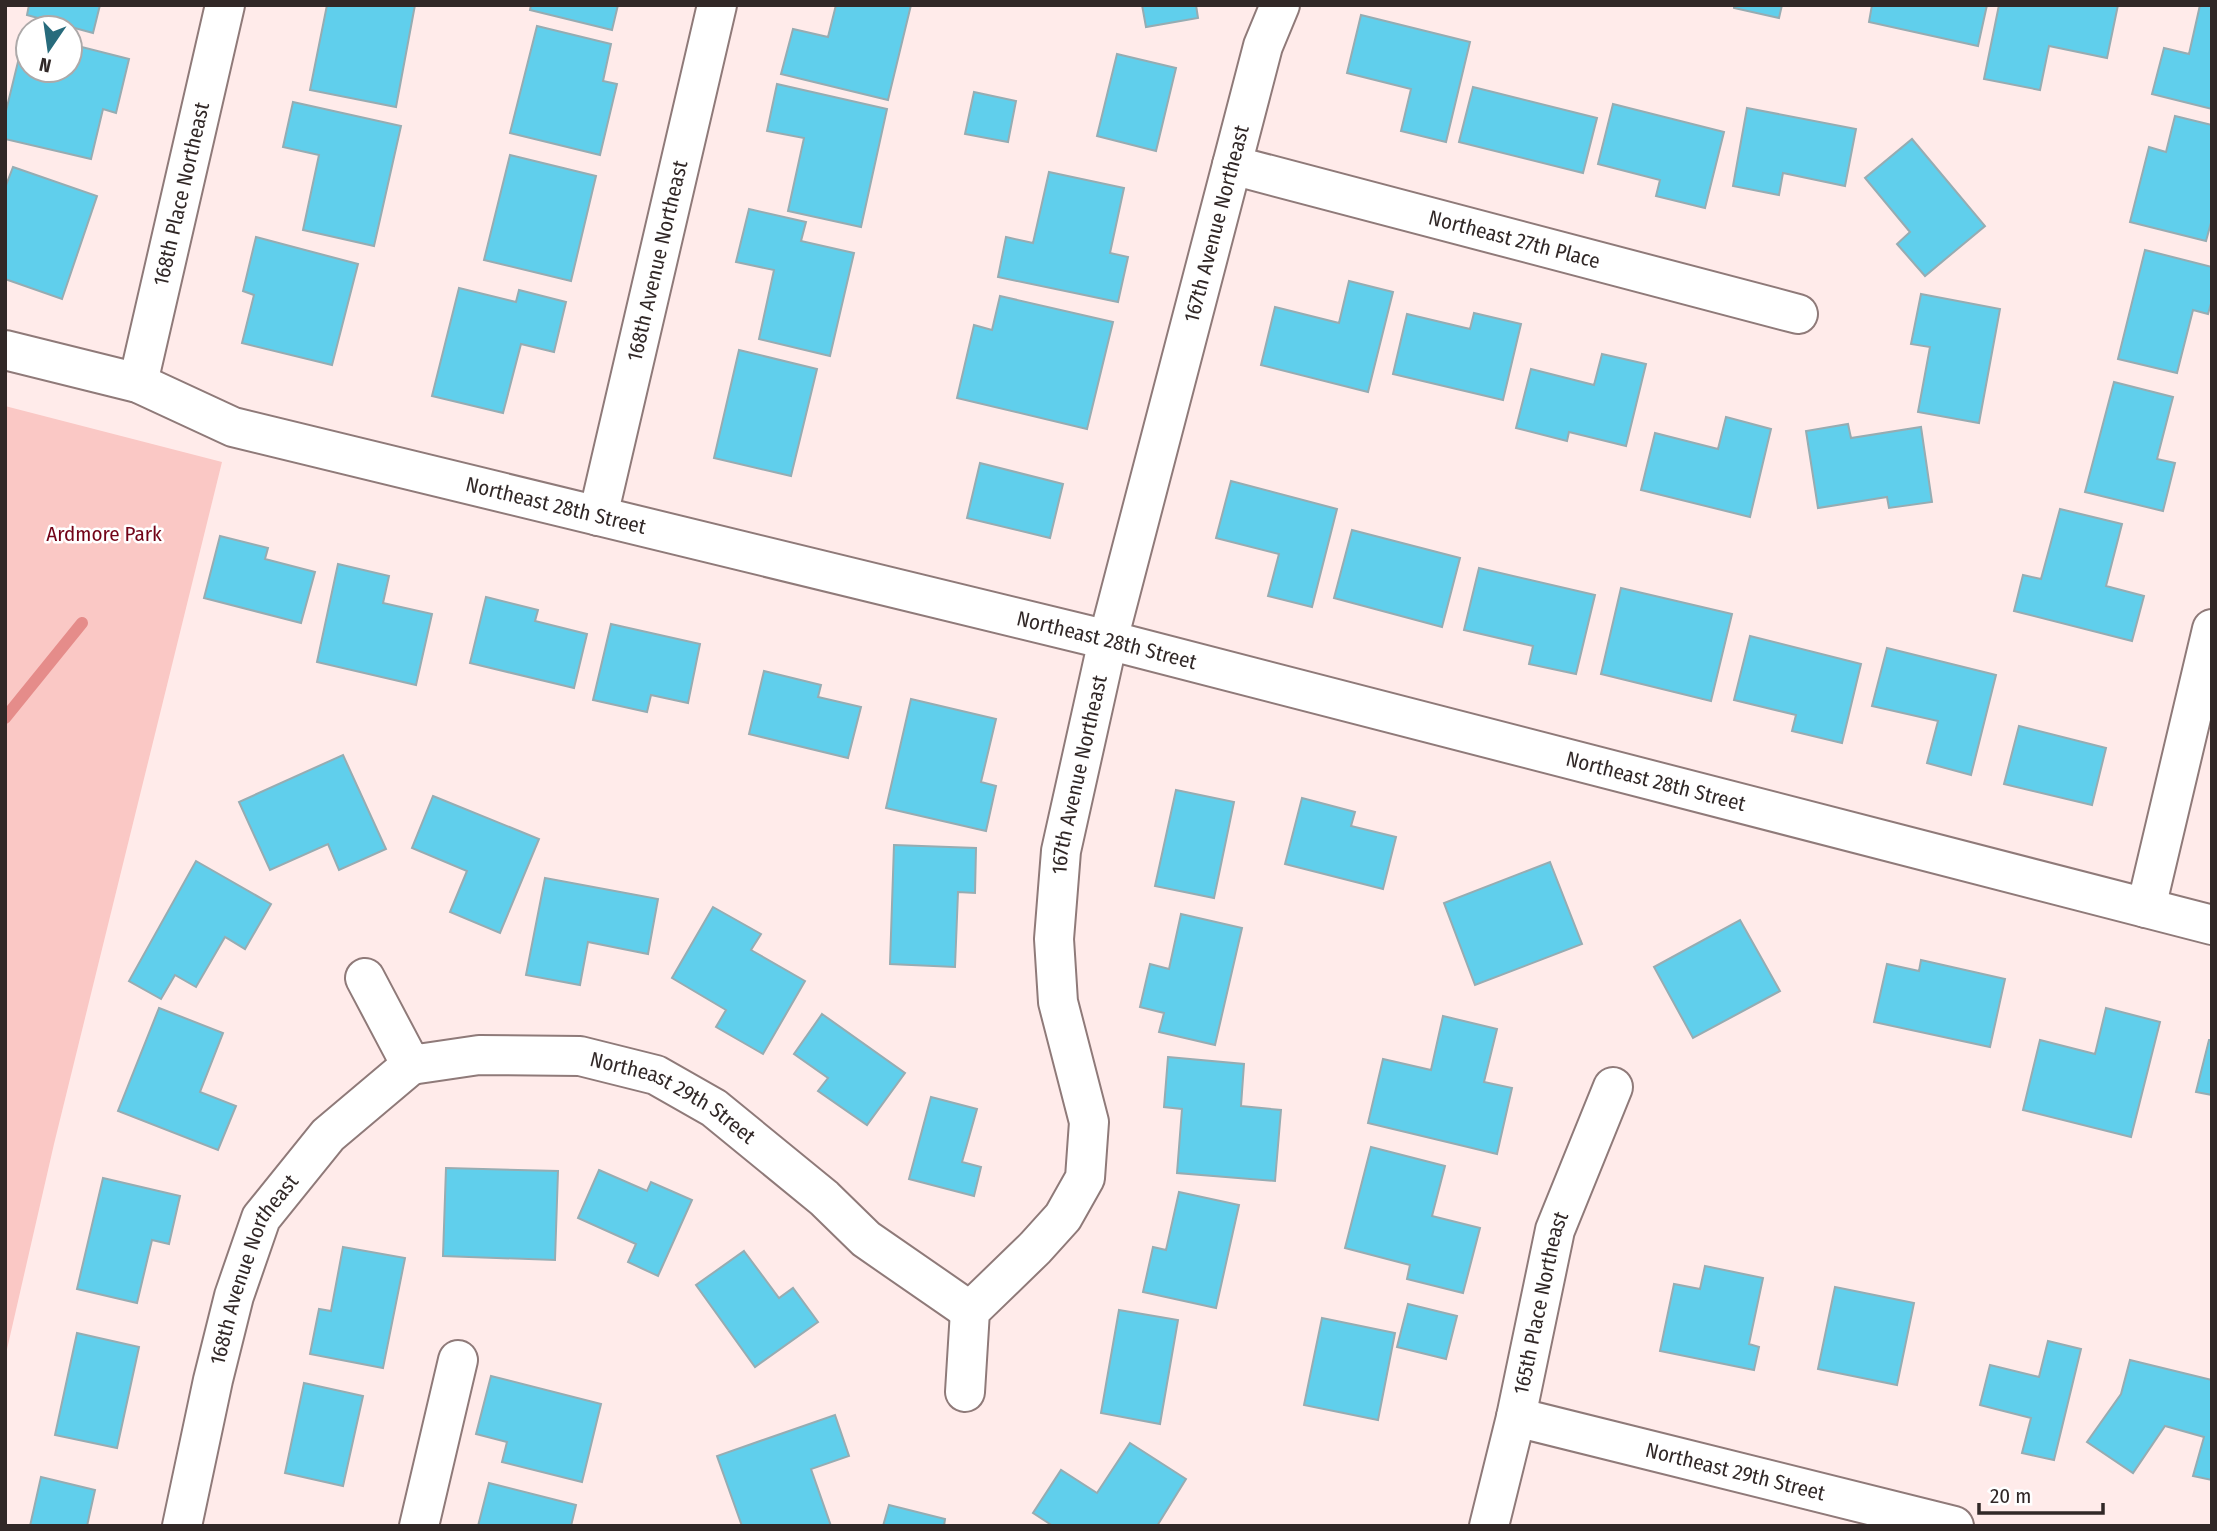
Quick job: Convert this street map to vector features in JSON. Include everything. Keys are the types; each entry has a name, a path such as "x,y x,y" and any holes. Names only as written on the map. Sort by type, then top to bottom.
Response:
{"street":[{"name":"168th Place Northeast","path":"138,383 225,5"},
{"name":"168th Avenue Northeast","path":"598,516 717,5"},
{"name":"167th Avenue Northeast","path":"970,1311 1063,1217 1085,1178 1089,1122 1058,1002 1055,939 1061,851 1108,640 1263,46 1280,5"},
{"name":"Northeast 27th Place","path":"1232,165 1798,314"},
{"name":"Northeast 28th Street","path":"5,350 138,383 233,427 1108,640 2212,925"},
{"path":"2146,908 2212,629"},
{"path":"365,978 411,1065"},
{"name":"Northeast 29th Street","path":"411,1065 479,1055 580,1056 656,1075 714,1108 824,1198 866,1239 970,1311"},
{"name":"168th Avenue Northeast","path":"182,1526 234,1296 261,1218 328,1135 411,1065"},
{"name":"165th Place Northeast","path":"1489,1526 1516,1417 1555,1230 1613,1087"},
{"path":"965,1392 970,1311"},
{"path":"419,1526 458,1360"},
{"name":"Northeast 29th Street","path":"1516,1417 1954,1526"}],"green space":[{"name":"Ardmore Park","path":"5,406 222,462 54,1144 5,1358"}],"building":[{"path":"29,5 100,5 93,33 84,31 84,14 27,14"},
{"path":"327,5 415,5 396,107 310,90"},
{"path":"531,5 618,5 612,30 530,10"},
{"path":"836,5 911,5 888,100 781,74 793,29 828,37"},
{"path":"1142,5 1196,5 1198,18 1146,27"},
{"path":"1734,5 1782,5 1779,18 1734,8"},
{"path":"1872,5 1987,5 1978,46 1869,22"},
{"path":"1999,5 2118,5 2107,58 2049,46 2040,90 1984,79"},
{"path":"2200,5 2212,5 2212,109 2152,94 2164,48 2189,54"},
{"path":"1361,15 1470,42 1446,142 1401,131 1411,89 1347,73"},
{"path":"537,26 611,44 603,81 617,84 600,155 510,133"},
{"path":"84,48 129,59 116,113 103,109 91,159 5,139 5,115 14,78 14,84 84,84"},
{"path":"1117,54 1176,68 1156,151 1097,136"},
{"path":"777,84 887,109 861,227 788,211 804,138 767,131"},
{"path":"1473,87 1597,118 1583,173 1459,142"},
{"path":"974,92 1016,101 1008,142 965,134"},
{"path":"293,102 401,126 374,246 303,230 319,155 283,147"},
{"path":"1613,104 1724,132 1705,208 1656,196 1660,180 1598,164"},
{"path":"1747,108 1856,129 1845,186 1783,173 1779,195 1733,186"},
{"path":"2175,116 2212,125 2212,219 2206,241 2130,222 2149,147 2166,152"},
{"path":"1912,139 1985,226 1925,276 1897,244 1910,232 1865,178"},
{"path":"510,155 596,176 571,281 484,260"},
{"path":"13,167 97,196 62,299 5,279 5,188"},
{"path":"1049,172 1124,188 1110,253 1128,257 1118,302 998,277 1006,237 1033,243"},
{"path":"749,209 806,222 801,241 854,253 830,356 759,339 774,270 736,262"},
{"path":"256,237 358,264 332,365 242,343 254,295 243,291"},
{"path":"2145,250 2212,267 2212,300 2208,314 2193,310 2177,373 2118,359"},
{"path":"1349,281 1393,292 1368,392 1261,365 1275,307 1339,323"},
{"path":"459,288 516,302 519,290 566,302 554,352 521,344 503,413 432,396"},
{"path":"1921,294 2000,309 1979,423 1918,412 1930,347 1911,344"},
{"path":"1000,296 1113,322 1087,429 957,398 974,325 992,330"},
{"path":"1474,313 1521,324 1503,400 1393,374 1407,314 1470,329"},
{"path":"739,350 817,369 791,476 714,458"},
{"path":"1602,354 1646,364 1626,446 1569,432 1567,441 1516,428 1531,369 1594,385"},
{"path":"2114,382 2173,397 2157,459 2175,463 2163,511 2085,492"},
{"path":"1726,417 1771,429 1750,517 1641,490 1655,433 1718,449"},
{"path":"1848,424 1851,438 1921,427 1932,502 1889,508 1887,497 1818,508 1806,431"},
{"path":"980,463 1063,484 1050,538 967,518"},
{"path":"1231,481 1337,509 1312,607 1268,596 1279,554 1216,538"},
{"path":"2060,509 2122,524 2106,586 2144,596 2132,641 2014,611 2023,575 2041,579"},
{"path":"1352,530 1460,558 1442,627 1334,598"},
{"path":"220,536 268,548 265,559 315,572 301,623 204,598"},
{"path":"338,564 389,576 383,603 432,614 416,685 317,662"},
{"path":"1479,568 1595,595 1576,674 1529,664 1533,646 1464,630"},
{"path":"1621,588 1732,614 1711,701 1601,674"},
{"path":"486,597 538,610 535,621 587,634 574,688 470,663"},
{"path":"611,624 700,644 688,703 651,695 647,712 593,700"},
{"path":"1750,636 1861,664 1842,743 1792,731 1796,715 1734,700"},
{"path":"1887,648 1996,675 1971,775 1927,763 1938,721 1872,706"},
{"path":"764,671 821,685 818,697 861,707 848,758 749,734"},
{"path":"911,699 996,719 981,782 996,786 986,831 886,808"},
{"path":"2019,726 2106,748 2092,805 2004,784"},
{"path":"343,755 386,849 339,870 328,844 270,870 239,802"},
{"path":"1176,790 1234,802 1214,898 1155,886"},
{"path":"433,796 539,839 500,933 450,912 467,871 412,848"},
{"path":"1302,798 1355,812 1351,826 1396,837 1383,889 1285,864"},
{"path":"894,845 976,848 975,893 958,892 955,967 890,964"},
{"path":"196,861 271,904 245,949 225,937 196,987 175,975 161,999 129,981"},
{"path":"1550,862 1582,944 1475,985 1444,903"},
{"path":"545,878 658,899 648,954 588,942 580,985 526,975"},
{"path":"713,907 761,934 751,950 805,981 763,1054 716,1027 726,1010 672,978"},
{"path":"1181,914 1242,928 1215,1045 1159,1032 1164,1013 1140,1007 1150,964 1169,969"},
{"path":"1740,920 1780,991 1693,1038 1654,967"},
{"path":"1921,960 2005,979 1990,1047 1874,1022 1887,964 1919,971"},
{"path":"159,1008 223,1033 200,1092 236,1106 218,1150 118,1111"},
{"path":"2106,1008 2160,1022 2131,1137 2023,1110 2040,1040 2095,1054"},
{"path":"822,1014 905,1073 867,1125 818,1091 828,1078 794,1054"},
{"path":"1443,1016 1497,1029 1484,1082 1512,1088 1497,1154 1368,1123 1383,1059 1431,1070"},
{"path":"2209,1040 2212,1040 2212,1095 2196,1092"},
{"path":"1168,1057 1244,1064 1241,1106 1281,1110 1275,1181 1177,1173 1182,1109 1164,1107"},
{"path":"931,1097 977,1109 962,1162 981,1167 974,1196 909,1179"},
{"path":"1371,1147 1445,1166 1432,1216 1480,1228 1463,1293 1407,1279 1410,1265 1345,1248"},
{"path":"446,1168 558,1171 555,1260 443,1256"},
{"path":"599,1170 647,1191 651,1182 692,1200 658,1276 628,1262 636,1244 578,1218"},
{"path":"103,1178 180,1196 169,1244 152,1240 137,1303 77,1289"},
{"path":"1179,1192 1239,1205 1216,1308 1143,1292 1153,1247 1166,1250"},
{"path":"343,1247 405,1258 383,1368 310,1354 319,1309 331,1311"},
{"path":"744,1251 779,1298 793,1288 818,1322 755,1367 696,1285"},
{"path":"1705,1266 1763,1278 1749,1344 1759,1347 1754,1370 1660,1351 1674,1284 1700,1289"},
{"path":"1835,1287 1914,1303 1897,1385 1818,1369"},
{"path":"1408,1304 1457,1316 1446,1359 1397,1347"},
{"path":"1119,1310 1178,1320 1160,1424 1101,1413"},
{"path":"1322,1318 1395,1333 1378,1420 1304,1405"},
{"path":"77,1333 139,1347 117,1448 55,1435"},
{"path":"2048,1341 2081,1349 2054,1460 2022,1453 2031,1418 1980,1405 1990,1365 2039,1377"},
{"path":"2130,1360 2212,1380 2212,1480 2193,1476 2204,1437 2165,1426 2133,1473 2087,1442 2121,1394"},
{"path":"491,1376 601,1404 582,1482 502,1462 507,1442 476,1434"},
{"path":"304,1383 363,1396 343,1486 285,1473"},
{"path":"835,1415 849,1456 811,1469 831,1526 742,1526 717,1456"},
{"path":"1130,1443 1186,1479 1157,1526 1053,1526 1033,1513 1061,1470 1097,1493"},
{"path":"41,1477 95,1490 87,1526 30,1526"},
{"path":"489,1483 576,1505 571,1526 478,1526"},
{"path":"889,1505 945,1519 944,1526 883,1526"}],"waterway":[{"path":"5,718 82,623"}]}
